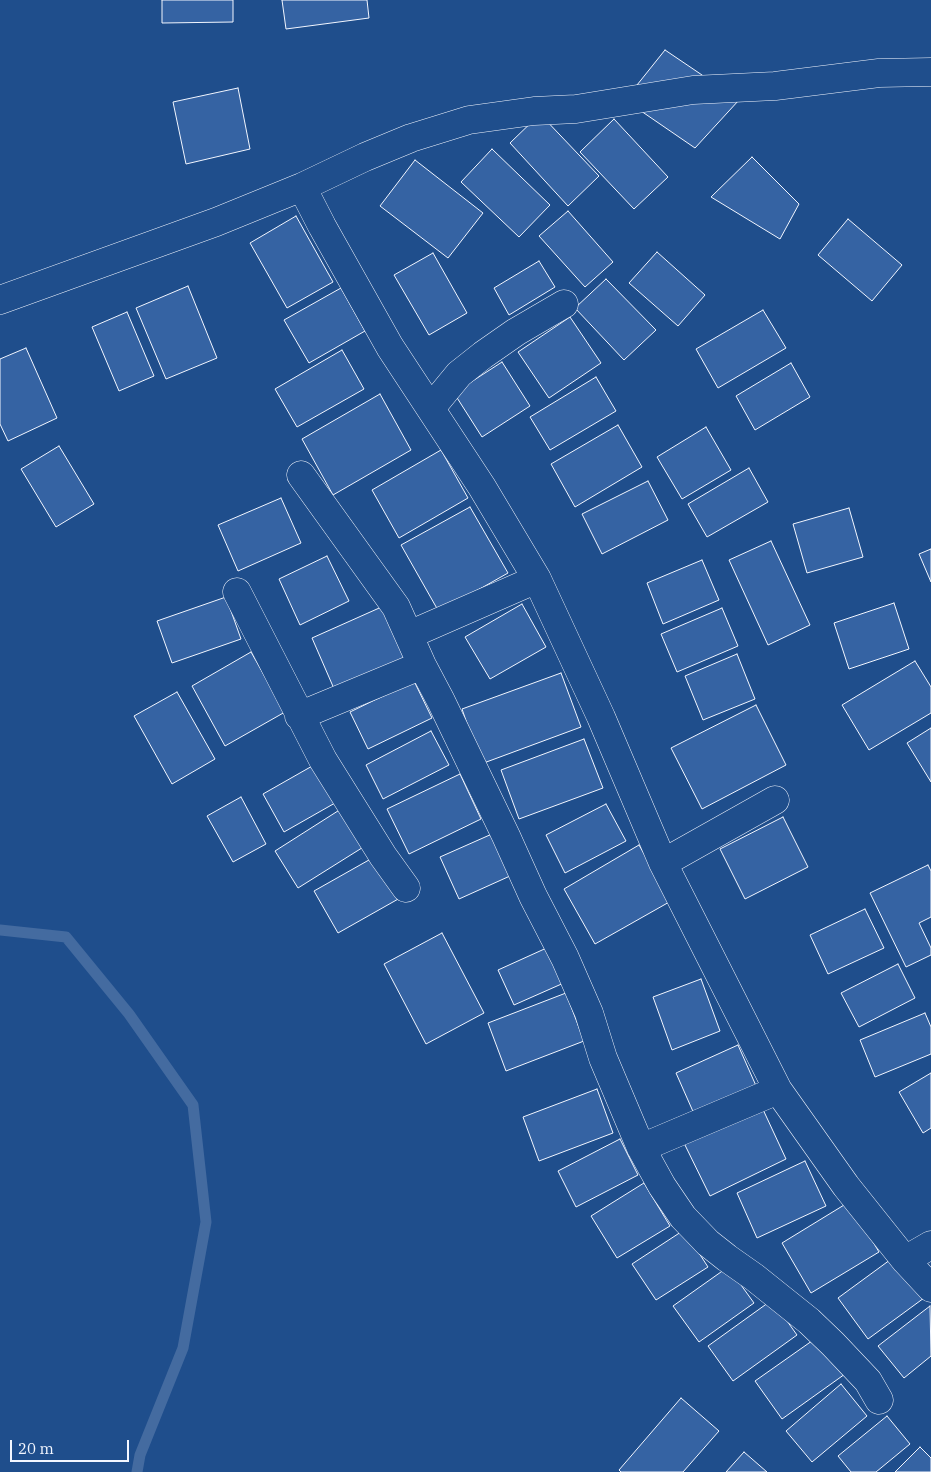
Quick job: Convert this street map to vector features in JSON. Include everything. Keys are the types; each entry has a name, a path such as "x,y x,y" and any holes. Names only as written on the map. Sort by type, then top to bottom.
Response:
{"street":[{"path":"0,300 216,222 302,187 365,157 402,142 469,120 534,111 576,109 693,90 776,86 879,73 931,72"},
{"path":"302,187 326,235 390,347 482,487 536,579 601,717 663,863 778,1090 846,1186 905,1260 931,1288"},
{"path":"431,408 459,374 483,355 516,332 564,304"},
{"path":"301,475 396,607 533,896 565,958 588,1013 603,1058 641,1148 662,1186 689,1223 720,1253 754,1277 833,1344 868,1381 879,1400"},
{"path":"409,635 536,579"},
{"path":"237,592 323,760 383,856 406,888"},
{"path":"299,716 422,665"},
{"path":"663,863 775,800"},
{"path":"641,1148 778,1090"},
{"path":"905,1260 931,1245"}],"building":[{"path":"162,0 233,0 233,22 162,23"},
{"path":"282,0 367,0 369,18 286,29"},
{"path":"665,50 739,100 695,148 625,100"},
{"path":"238,88 250,149 186,164 173,102"},
{"path":"540,114 599,176 568,206 510,143"},
{"path":"614,119 668,177 634,209 580,152"},
{"path":"492,149 550,205 519,237 461,182"},
{"path":"752,157 799,204 780,239 711,197"},
{"path":"415,160 483,213 448,258 380,206"},
{"path":"568,211 613,262 585,287 539,236"},
{"path":"296,216 333,282 287,308 250,243"},
{"path":"848,219 902,265 872,301 818,255"},
{"path":"657,252 705,295 678,326 629,283"},
{"path":"433,253 467,313 429,335 394,275"},
{"path":"539,261 555,287 509,315 494,288"},
{"path":"606,279 656,330 624,360 575,308"},
{"path":"188,286 217,358 166,379 136,308"},
{"path":"341,288 365,331 309,363 284,320"},
{"path":"763,310 786,348 718,388 696,349"},
{"path":"127,312 154,376 119,391 92,327"},
{"path":"570,317 601,363 549,398 518,352"},
{"path":"26,348 57,418 8,441 0,424 0,359"},
{"path":"342,350 364,389 297,427 275,389"},
{"path":"502,362 530,406 482,437 454,393"},
{"path":"791,363 810,397 755,430 736,396"},
{"path":"596,377 616,411 550,450 530,417"},
{"path":"380,394 411,450 333,495 302,439"},
{"path":"618,425 642,467 575,507 551,464"},
{"path":"706,427 731,470 682,499 657,457"},
{"path":"59,446 94,504 56,527 21,469"},
{"path":"441,450 468,498 399,538 372,490"},
{"path":"749,468 768,502 707,537 688,504"},
{"path":"648,481 668,520 602,554 582,514"},
{"path":"281,498 301,543 238,571 218,525"},
{"path":"470,507 508,573 439,612 401,545"},
{"path":"849,508 863,557 807,573 793,524"},
{"path":"771,541 810,625 768,645 729,560"},
{"path":"931,549 931,582 919,554"},
{"path":"327,556 349,601 300,625 279,579"},
{"path":"702,560 719,600 663,624 647,583"},
{"path":"226,597 241,639 172,663 157,621"},
{"path":"894,603 909,649 849,669 834,623"},
{"path":"522,604 546,647 490,679 465,637"},
{"path":"386,605 409,658 335,691 312,638"},
{"path":"722,608 738,646 677,672 661,634"},
{"path":"251,652 285,712 225,746 192,686"},
{"path":"737,654 755,699 703,720 685,676"},
{"path":"915,661 931,687 931,713 869,750 842,705"},
{"path":"561,673 581,727 481,764 462,709"},
{"path":"414,681 432,718 368,749 350,712"},
{"path":"177,692 215,759 172,784 134,716"},
{"path":"756,705 786,765 702,809 671,748"},
{"path":"931,728 931,782 907,743"},
{"path":"431,731 449,765 383,799 366,765"},
{"path":"584,739 603,788 519,819 501,770"},
{"path":"314,765 335,803 284,832 263,794"},
{"path":"460,774 481,819 409,854 387,809"},
{"path":"241,797 266,844 233,862 207,816"},
{"path":"606,804 626,841 565,873 546,835"},
{"path":"341,809 365,846 298,888 275,851"},
{"path":"783,817 808,867 745,899 720,849"},
{"path":"492,834 510,876 459,899 440,857"},
{"path":"639,845 671,901 595,944 564,889"},
{"path":"376,856 400,898 338,933 314,891"},
{"path":"928,865 931,871 931,917 919,923 931,948 931,955 906,967 870,893"},
{"path":"865,909 884,948 828,974 810,935"},
{"path":"442,933 484,1013 426,1044 384,964"},
{"path":"551,946 566,982 514,1005 498,970"},
{"path":"898,964 915,998 859,1027 841,993"},
{"path":"701,979 720,1031 672,1050 653,997"},
{"path":"566,993 584,1041 506,1071 488,1023"},
{"path":"925,1013 931,1027 931,1054 875,1077 860,1040"},
{"path":"738,1045 757,1088 695,1116 676,1073"},
{"path":"931,1073 931,1128 923,1133 899,1092"},
{"path":"597,1089 613,1133 539,1161 523,1117"},
{"path":"760,1103 786,1159 710,1196 683,1141"},
{"path":"620,1139 638,1175 576,1207 558,1171"},
{"path":"805,1161 826,1206 757,1238 737,1193"},
{"path":"644,1183 670,1226 617,1258 591,1216"},
{"path":"849,1202 879,1252 811,1293 782,1243"},
{"path":"684,1230 708,1267 656,1300 632,1264"},
{"path":"894,1257 924,1298 868,1339 838,1298"},
{"path":"728,1267 754,1303 699,1342 673,1306"},
{"path":"772,1300 797,1335 733,1381 708,1346"},
{"path":"930,1306 931,1356 904,1378 878,1346"},
{"path":"819,1336 845,1374 782,1419 755,1381"},
{"path":"841,1384 867,1416 812,1462 786,1431"},
{"path":"681,1398 719,1431 683,1472 621,1472 619,1470"},
{"path":"887,1416 910,1444 876,1472 851,1472 838,1456"},
{"path":"920,1447 931,1458 931,1472 895,1472"},
{"path":"744,1452 767,1472 726,1472"}],"waterway":[{"path":"0,930 66,937 129,1014 193,1105 206,1222 183,1348 140,1455 137,1472"}]}
